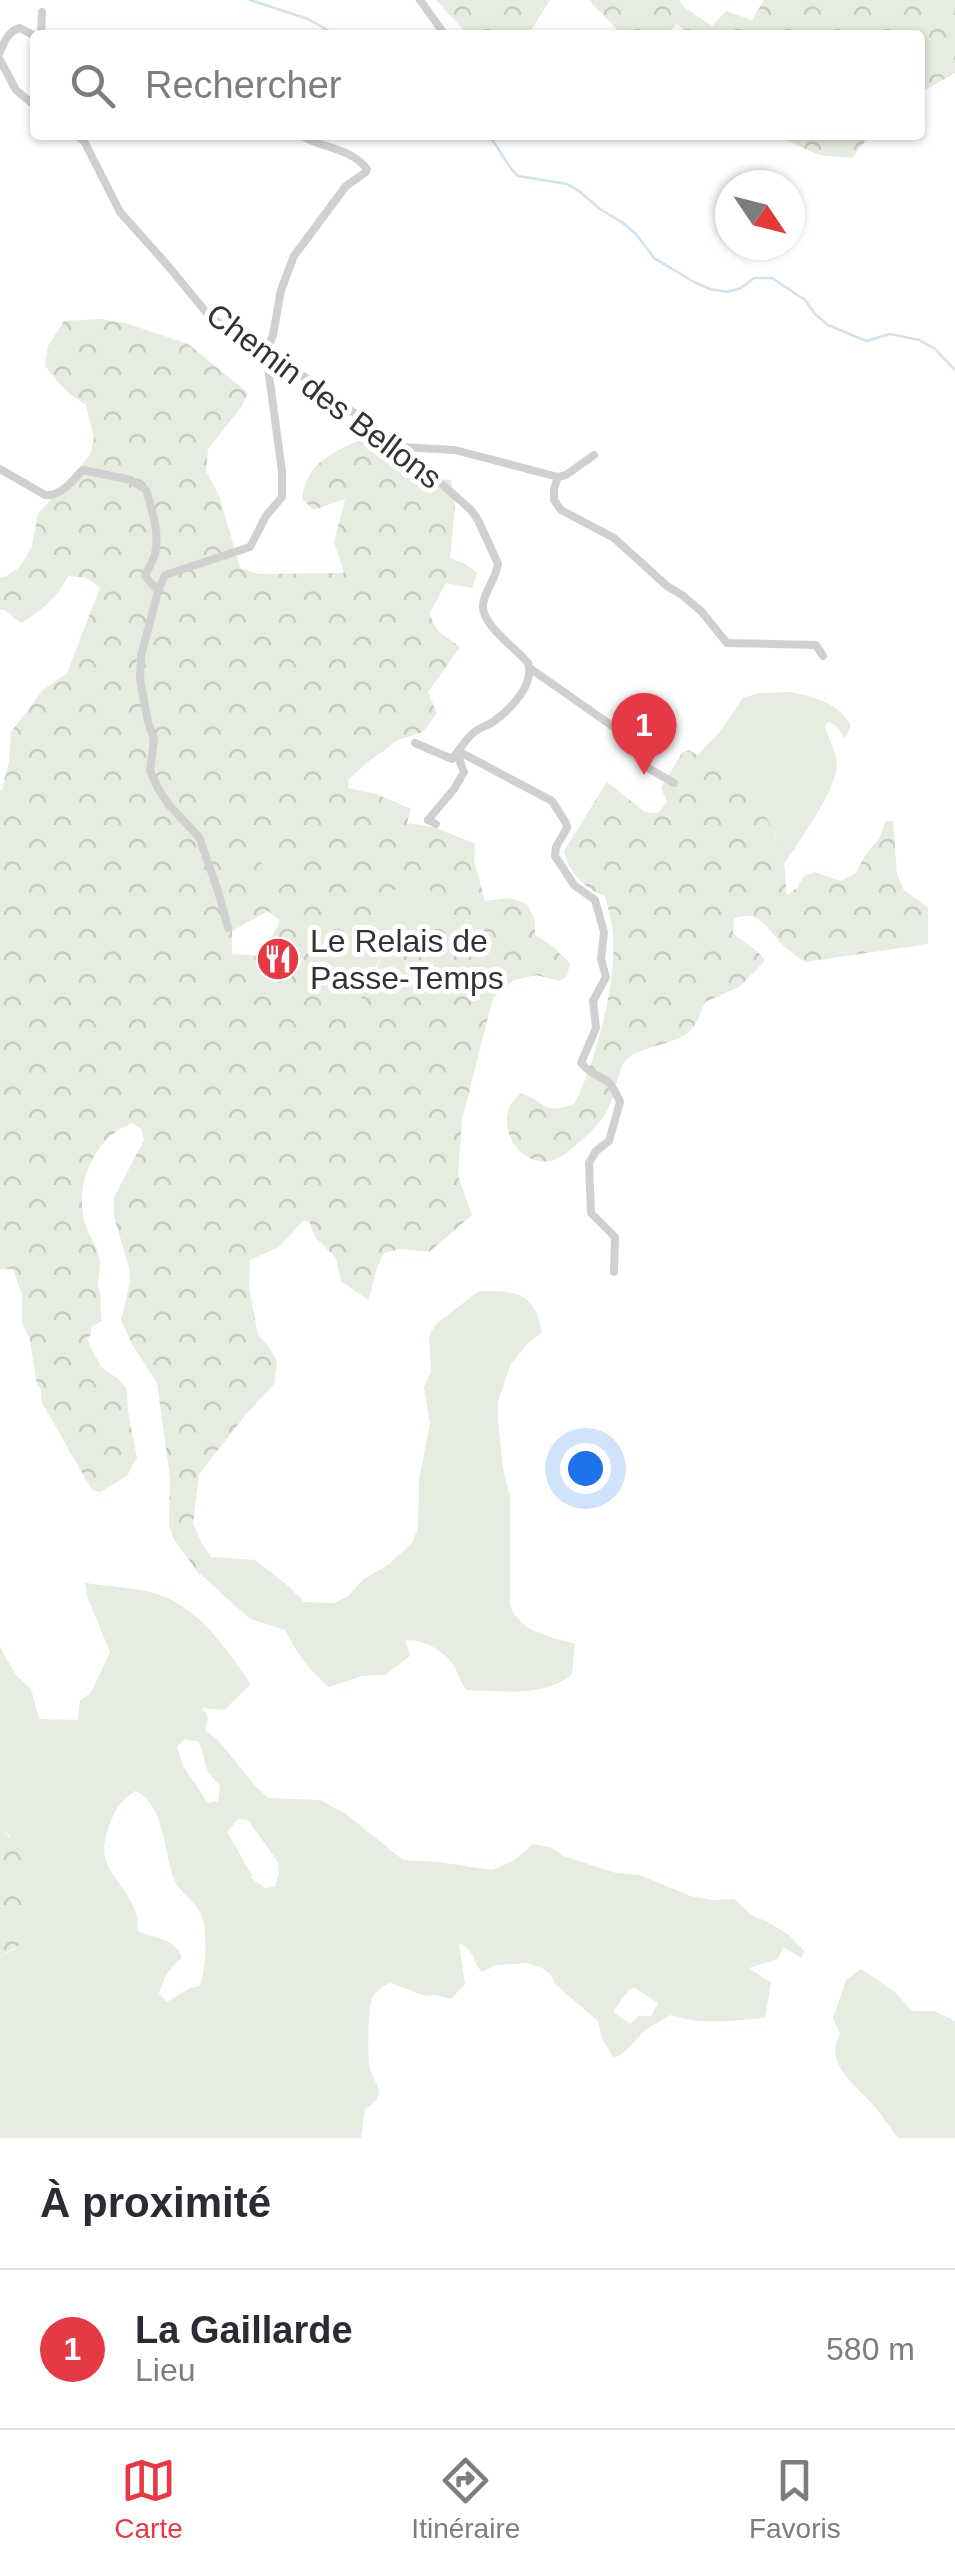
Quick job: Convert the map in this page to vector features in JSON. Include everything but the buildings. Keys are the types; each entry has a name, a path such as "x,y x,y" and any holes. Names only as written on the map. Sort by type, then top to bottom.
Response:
{"street":[{"path":"420,0 442,30"},
{"path":"39,30 42,12"},
{"path":"0,52 14,30 30,32"},
{"path":"0,60 16,90 30,102"},
{"name":"Chemin des Bellons","path":"82,140 120,212 210,317 314,383 400,447 471,510 498,564 482,608 486,619 531,669"},
{"path":"228,928 199,837 159,790 150,771 154,740 140,679 140,656 165,575 250,547 266,516 282,497 266,352 281,290 294,256 346,186 366,172 353,155 309,140"},
{"path":"400,447 455,450 558,477 594,455"},
{"path":"0,468 46,496 60,492 84,470 131,480 146,490 156,541 145,576 158,591"},
{"path":"558,477 554,500 561,510 614,538 700,611 728,643 816,645 823,656"},
{"path":"415,743 452,759 476,730 508,708 525,687 531,669 628,737 646,767 674,784"},
{"path":"436,824 428,820 464,772 458,753"},
{"path":"458,753 552,801 567,828 555,856 574,884 595,900 604,932 602,959 606,977 593,1001 596,1028 581,1063 611,1083 620,1102 609,1141 589,1163 591,1213 615,1237 614,1272"}],"green space":[{"path":"436,0 550,0 531,30 463,30"},
{"path":"589,0 679,0 712,26 726,11 752,20 764,0 955,0 955,73 925,90 925,30 684,30 677,24 670,30 617,30"},
{"path":"786,140 866,140 852,158 819,155"},
{"path":"101,319 129,324 188,344 248,393 208,449 206,471 219,495 240,568 259,574 344,573 334,542 345,499 313,510 302,498 309,476 322,461 360,440 406,477 451,480 455,507 450,558 477,573 472,588 446,583 429,614 438,631 460,647 428,692 437,713 423,732 398,740 369,761 349,779 348,788 376,794 411,809 407,823 437,828 475,844 474,860 485,901 510,898 527,904 535,920 535,935 570,963 567,976 560,981 536,975 514,980 493,998 462,1120 458,1176 472,1215 429,1252 400,1249 384,1253 368,1300 341,1281 336,1258 315,1237 309,1221 303,1221 279,1247 250,1260 249,1287 258,1335 277,1361 274,1384 199,1474 193,1523 212,1558 199,1574 173,1538 169,1525 170,1478 157,1383 121,1320 130,1282 114,1217 114,1197 144,1140 141,1129 132,1123 108,1139 91,1162 82,1191 84,1220 99,1257 102,1321 92,1326 87,1339 101,1367 127,1389 137,1458 127,1476 100,1492 92,1490 41,1401 30,1340 22,1323 22,1295 13,1269 0,1269 0,790 9,761 11,732 43,690 67,673 100,588 87,578 68,576 48,603 21,623 0,610 0,578 20,567 32,546 38,514 90,455 94,438 86,405 66,391 45,366 48,346 64,321","holes":["271,842 297,875 280,888 255,854","392,890 431,890 429,921 398,923 351,1019 317,967 318,945 325,935 370,941 387,922","268,911 280,921 262,956 232,954 232,931"]},
{"path":"790,692 833,706 851,726 845,738 835,725 828,722 825,726 836,759 836,774 816,815 784,864 775,834 697,756 743,698"},
{"path":"689,750 732,773 757,802 781,852 787,895 804,876 814,872 841,881 855,874 879,839 886,821 893,821 897,873 903,889 928,908 928,944 805,962 757,919 734,919 733,933 765,961 739,987 705,1002 696,1024 684,1035 628,1058 600,1121 564,1155 538,1161 517,1148 511,1138 507,1126 512,1102 522,1093 546,1107 574,1104 597,1045 612,975 613,935 605,896 578,879 564,851 607,782 645,812 658,813 667,802 661,788 682,753"},
{"path":"272,841 297,875 280,888 255,854"},
{"path":"431,889 429,921 380,958 351,1020 322,978 315,954 317,944 336,931 387,922 391,890"},
{"path":"479,1291 522,1296 539,1319 542,1332 511,1364 498,1401 503,1469 510,1496 510,1605 528,1628 575,1644 572,1674 536,1690 467,1690 451,1662 440,1652 427,1644 406,1641 410,1656 385,1675 362,1676 329,1687 304,1661 285,1630 250,1619 199,1573 213,1557 255,1560 304,1602 335,1603 412,1543 418,1528 419,1479 430,1423 424,1387 431,1372 429,1336 436,1324"},
{"path":"85,1583 155,1593 177,1602 213,1633 251,1684 224,1710 202,1708 208,1718 205,1730 269,1798 320,1800 346,1814 403,1860 492,1870 513,1861 533,1844 616,1873 640,1875 690,1896 734,1899 754,1917 789,1935 804,1951 802,1958 783,1947 778,1959 749,1968 771,1983 765,2018 706,2021 671,2015 646,2029 621,2055 613,2057 598,2021 542,1968 528,1963 497,1965 482,1972 471,1953 459,1943 465,1984 451,1999 425,1996 390,1983 372,1998 369,2063 379,2095 365,2109 361,2138 0,2138 0,1957 15,1949 10,1836 0,1828 0,1647 16,1675 31,1689 39,1719 78,1720 80,1701 91,1692 110,1652","holes":["184,1739 199,1742 208,1772 220,1786 218,1801 208,1803 183,1766 177,1747","135,1791 154,1808 173,1876 204,1924 204,1971 200,1986 167,2002 159,1994 162,1983 182,1958 175,1946 138,1931 135,1911 106,1859 106,1837 120,1804","238,1819 248,1820 278,1862 275,1886 265,1888 251,1878 227,1832","635,1988 658,2003 651,2016 639,2016 630,2024 613,2012 629,1989"]},
{"path":"0,1828 19,1855 28,1889 20,1944 0,1957"},
{"path":"861,1969 895,1992 912,2011 934,2011 955,2021 955,2138 898,2138 844,2073 836,2055 840,2034 833,2018 846,1980"}],"waterway":[{"path":"250,0 308,19 327,30"},
{"path":"492,140 518,176 567,184 579,191 636,234 654,258 694,282 727,292 754,278 772,278 805,300 828,325 866,341 890,334 919,340 935,349 955,370"}],"place":[{"name":"La Gaillarde","path":"644,775"},
{"name":"Le Relais de Passe-Temps","path":"278,959"}]}
